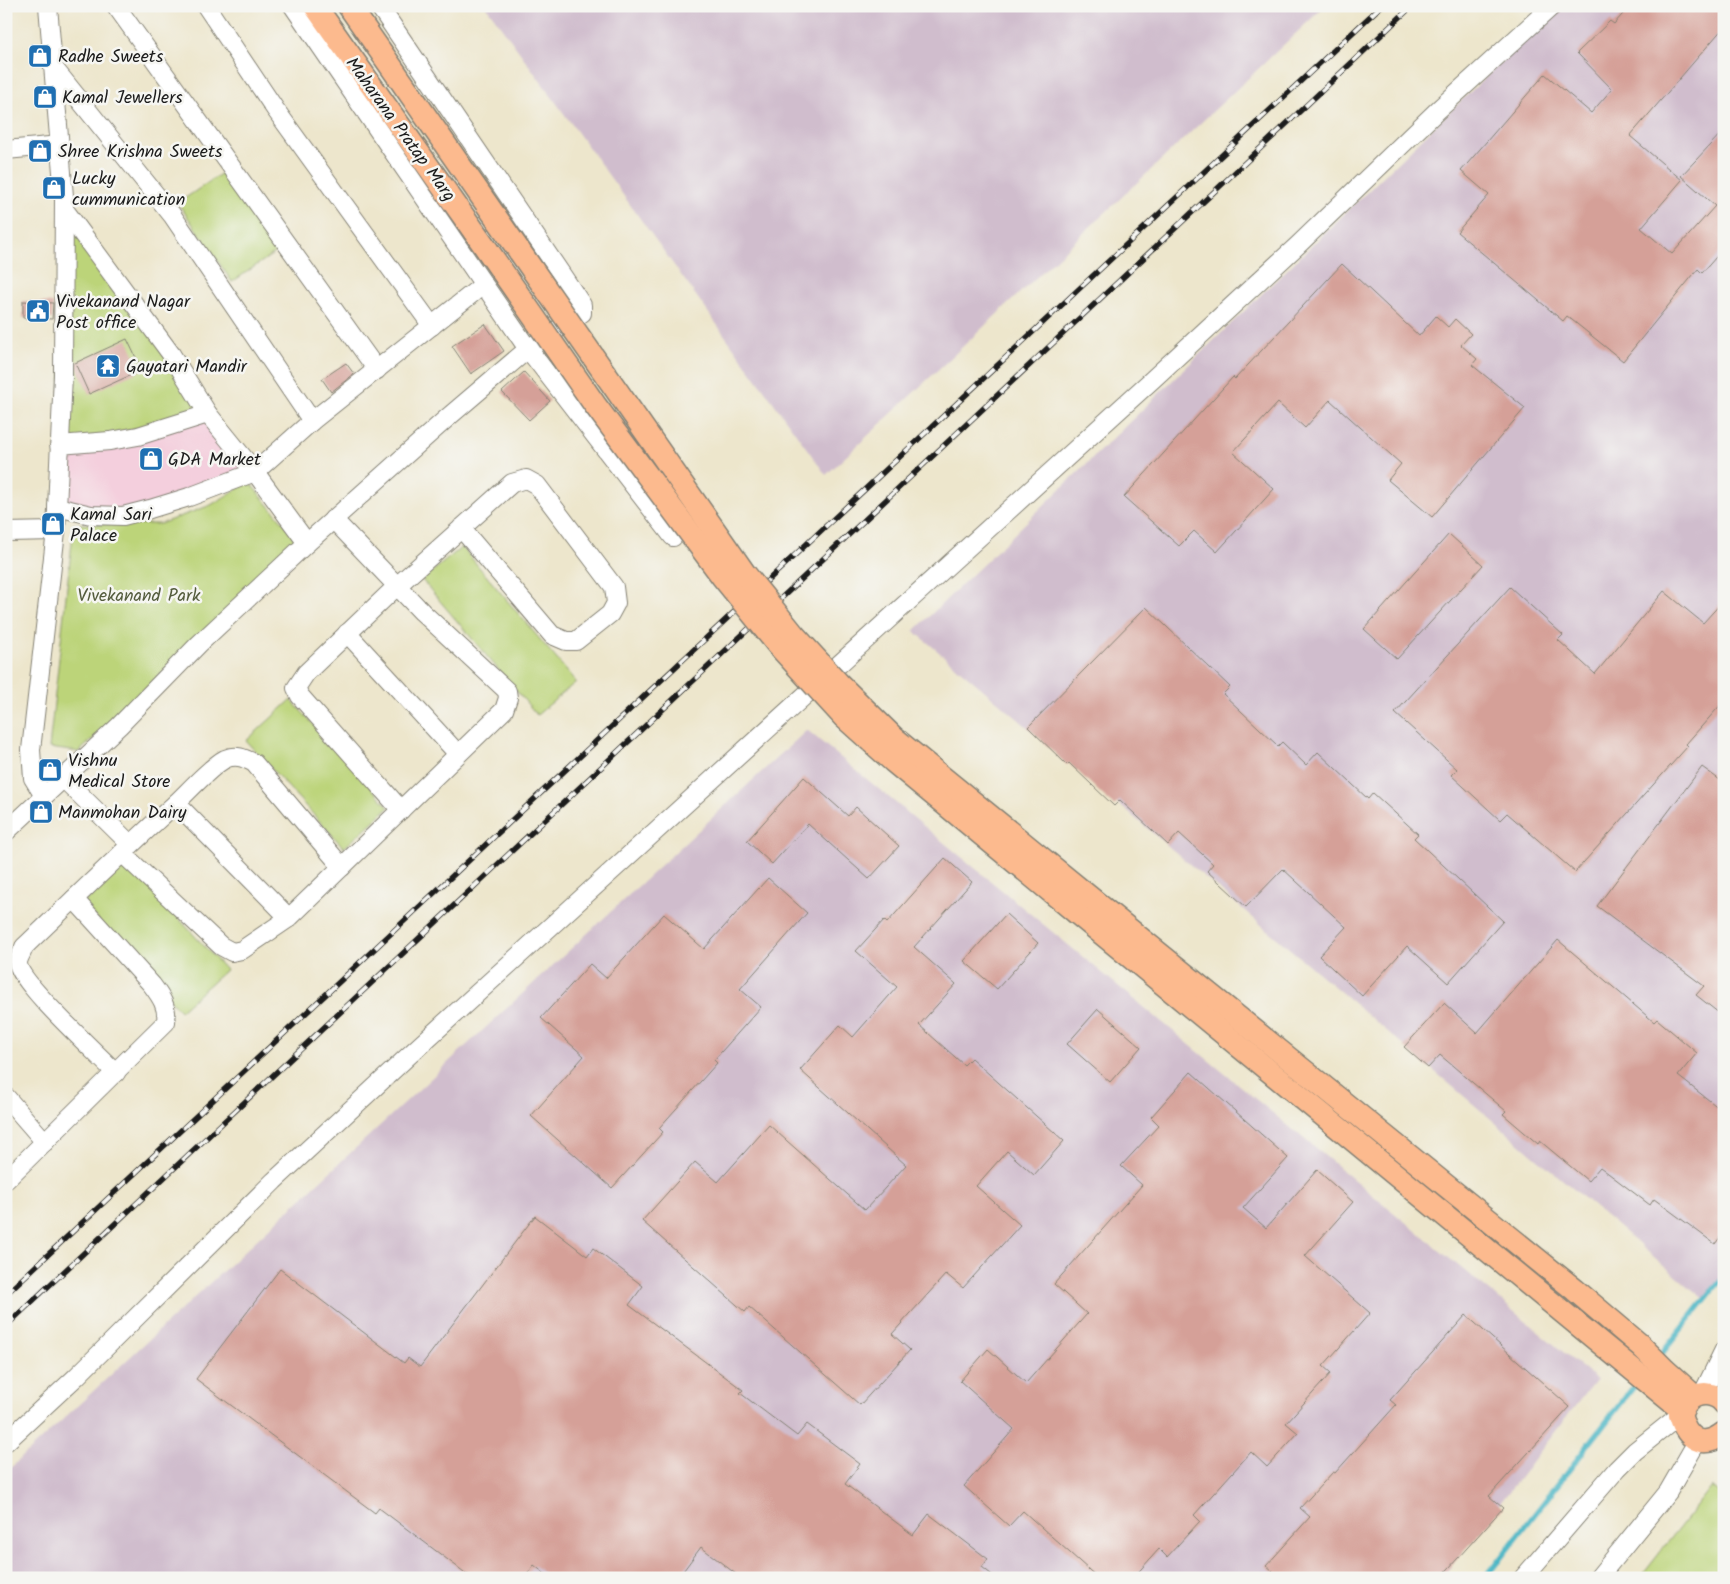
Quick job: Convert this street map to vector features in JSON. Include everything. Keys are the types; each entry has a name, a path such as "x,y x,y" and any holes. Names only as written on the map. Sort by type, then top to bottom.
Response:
{"main road":[{"name":"Maharana Pratap Marg","path":"315,6 595,405 722,576 778,645 844,717 893,761 1086,907"},
{"name":"Maharana Pratap Marg","path":"349,6 745,574 794,634 838,683 894,738 1086,907"},
{"path":"1086,907 1575,1290 1640,1345 1664,1370 1690,1404"},
{"path":"1690,1404 1713,1394 1724,1403"},
{"path":"1690,1404 1684,1428 1690,1436 1713,1442"}],"street":[{"path":"44,796 33,778 31,750 56,531 63,375 64,209 48,6"},
{"path":"206,6 275,109 432,326"},
{"path":"293,6 528,349 673,537"},
{"path":"6,832 119,726 199,644 333,519 528,349 582,313 582,305 379,6"},
{"path":"6,1442 76,1378 274,1181 360,1101 1161,373 1440,109 1552,6"},
{"path":"122,9 376,370"},
{"path":"54,67 172,216 312,421"},
{"path":"6,150 60,146"},
{"path":"64,209 171,354 208,414 255,472 307,543"},
{"path":"57,508 91,514 123,516 189,497 255,472 312,421 483,284"},
{"path":"59,445 110,442 138,436 208,414"},
{"path":"401,810 300,696 296,688 306,673 347,633 397,586 461,528 512,483 526,479 537,485 614,587 616,603 610,614 576,641 566,641 552,635 461,528"},
{"path":"64,778 126,848 221,946 232,952 242,950 288,918 342,867 504,710 508,698 507,691 422,612 333,519"},
{"path":"6,532 56,531"},
{"path":"347,633 458,754"},
{"path":"116,1073 46,1003 21,972 18,962 24,947 126,848 225,759 232,756 245,758 254,764 342,867"},
{"path":"176,803 288,918"},
{"path":"6,1180 166,1022 167,1013 162,998 152,984 74,899"},
{"path":"6,1097 45,1142"},
{"path":"1523,1578 1617,1469 1690,1404 1724,1350"},
{"path":"1598,1578 1668,1492 1713,1442"}],"shaded area":[{"path":"486,6 1325,6 826,475"},
{"path":"1559,6 1724,6 1724,1279 1706,1301 914,631"},
{"name":"GDA Market","path":"208,414 255,472 150,509 57,507 59,445"},
{"path":"807,730 1596,1379 1442,1578 6,1578 6,1472"}],"green space":[{"path":"225,171 279,250 232,282 178,203"},
{"path":"64,209 208,414 59,445"},
{"name":"Vivekanand Park","path":"249,482 300,542 79,752 49,748 74,524 160,524 211,505"},
{"path":"462,547 576,682 537,715 422,580"},
{"path":"291,700 389,807 344,848 246,741"},
{"path":"128,863 226,970 180,1011 83,903"},
{"path":"1712,1486 1724,1496 1724,1578 1640,1578"}],"building":[{"path":"1630,6 1724,6 1724,27 1630,136 1682,180 1641,228 1672,254 1715,206 1681,176 1724,130 1724,248 1702,273 1698,269 1623,361 1567,316 1563,321 1457,232 1489,195 1461,171 1545,74 1591,113 1612,89 1577,53 1610,21 1614,24"},
{"path":"1342,264 1419,336 1436,316 1448,327 1455,319 1471,334 1461,345 1477,359 1472,365 1525,408 1432,517 1388,480 1401,464 1330,400 1305,428 1278,403 1233,452 1274,489 1217,552 1194,531 1179,546 1124,497 1233,377 1235,379"},
{"name":"Vivekanand Nagar Post office","path":"23,301 53,303 52,319 23,318"},
{"path":"485,324 504,351 471,374 452,346"},
{"name":"Gayatari Mandir","path":"127,339 142,370 89,394 75,363"},
{"path":"346,363 354,374 331,392 322,379"},
{"path":"524,372 550,401 529,420 502,392"},
{"path":"1449,534 1483,565 1397,659 1364,629"},
{"path":"1510,587 1563,635 1558,640 1595,674 1664,591 1703,623 1724,600 1724,701 1686,744 1688,746 1575,872 1507,813 1500,820 1451,775 1457,769 1395,713"},
{"path":"1146,607 1230,687 1223,694 1278,746 1282,742 1306,765 1318,752 1368,799 1373,793 1418,834 1414,838 1503,921 1448,983 1407,946 1362,996 1319,956 1346,927 1283,869 1246,907 1207,871 1213,864 1179,833 1168,845 1120,800 1114,806 1069,763 1067,765 1028,727"},
{"path":"1702,767 1724,783 1724,1017 1696,995 1704,986 1597,906"},
{"path":"804,777 848,816 856,807 899,846 869,879 808,824 772,864 747,841"},
{"path":"945,858 972,882 914,947 956,984 919,1025 964,1065 971,1058 1064,1141 1034,1175 1007,1151 976,1186 1020,1225 963,1288 946,1274 892,1334 910,1350 860,1405 749,1307 745,1312 642,1221 695,1162 718,1182 769,1125 865,1210 906,1165 800,1070 840,1025 853,1037 897,987 856,951 884,920 887,923"},
{"path":"768,878 807,913 740,989 761,1007 714,1060 717,1063 659,1128 663,1132 612,1188 531,1116 584,1056 541,1018 590,964 606,978 664,914 704,949"},
{"path":"1006,914 1038,943 997,989 964,961"},
{"path":"1558,940 1654,1022 1657,1019 1697,1053 1678,1076 1724,1112 1724,1232 1715,1244 1654,1199 1650,1205 1600,1167 1588,1181 1540,1141 1538,1144 1503,1114 1506,1111 1440,1055 1428,1068 1404,1047 1444,1003 1477,1033"},
{"path":"1098,1009 1141,1047 1110,1082 1067,1044"},
{"path":"1191,1072 1288,1158 1243,1208 1266,1228 1317,1170 1353,1202 1305,1256 1370,1313 1323,1366 1331,1373 1286,1423 1298,1433 1267,1467 1251,1452 1194,1515 1200,1521 1167,1557 1159,1549 1133,1578 1098,1578 1023,1511 1009,1526 964,1486 1014,1429 960,1381 988,1349 1026,1383 1087,1314 1054,1284 1142,1185 1121,1166 1159,1125 1151,1117"},
{"path":"535,1216 587,1256 593,1248 643,1286 629,1305 743,1390 740,1393 797,1436 807,1424 860,1464 845,1484 913,1535 929,1514 988,1559 982,1567 996,1578 741,1578 701,1547 678,1578 550,1578 534,1565 524,1578 472,1578 379,1508 375,1513 196,1379 280,1269 404,1363 408,1358 420,1367"},
{"path":"1466,1315 1570,1407 1489,1496 1503,1508 1440,1578 1280,1578 1266,1566 1310,1517 1300,1508 1333,1472 1335,1473 1396,1405 1390,1400"}],"waterway":[{"path":"1663,1352 1724,1276"},
{"path":"1485,1578 1635,1385"}],"railway":[{"path":"6,1294 1381,6"},
{"path":"6,1326 1412,6"}],"place":[{"name":"Radhe Sweets","path":"40,56"},
{"name":"Kamal Jewellers","path":"45,97"},
{"name":"Shree Krishna Sweets","path":"40,151"},
{"name":"Lucky cummunication","path":"54,188"},
{"name":"Vivekanand Nagar Post office","path":"38,311"},
{"name":"Gayatari Mandir","path":"108,366"},
{"name":"GDA Market","path":"151,459"},
{"name":"Kamal Sari Palace","path":"53,524"},
{"name":"Vishnu Medical Store","path":"50,770"},
{"name":"Manmohan Dairy","path":"41,812"}]}
